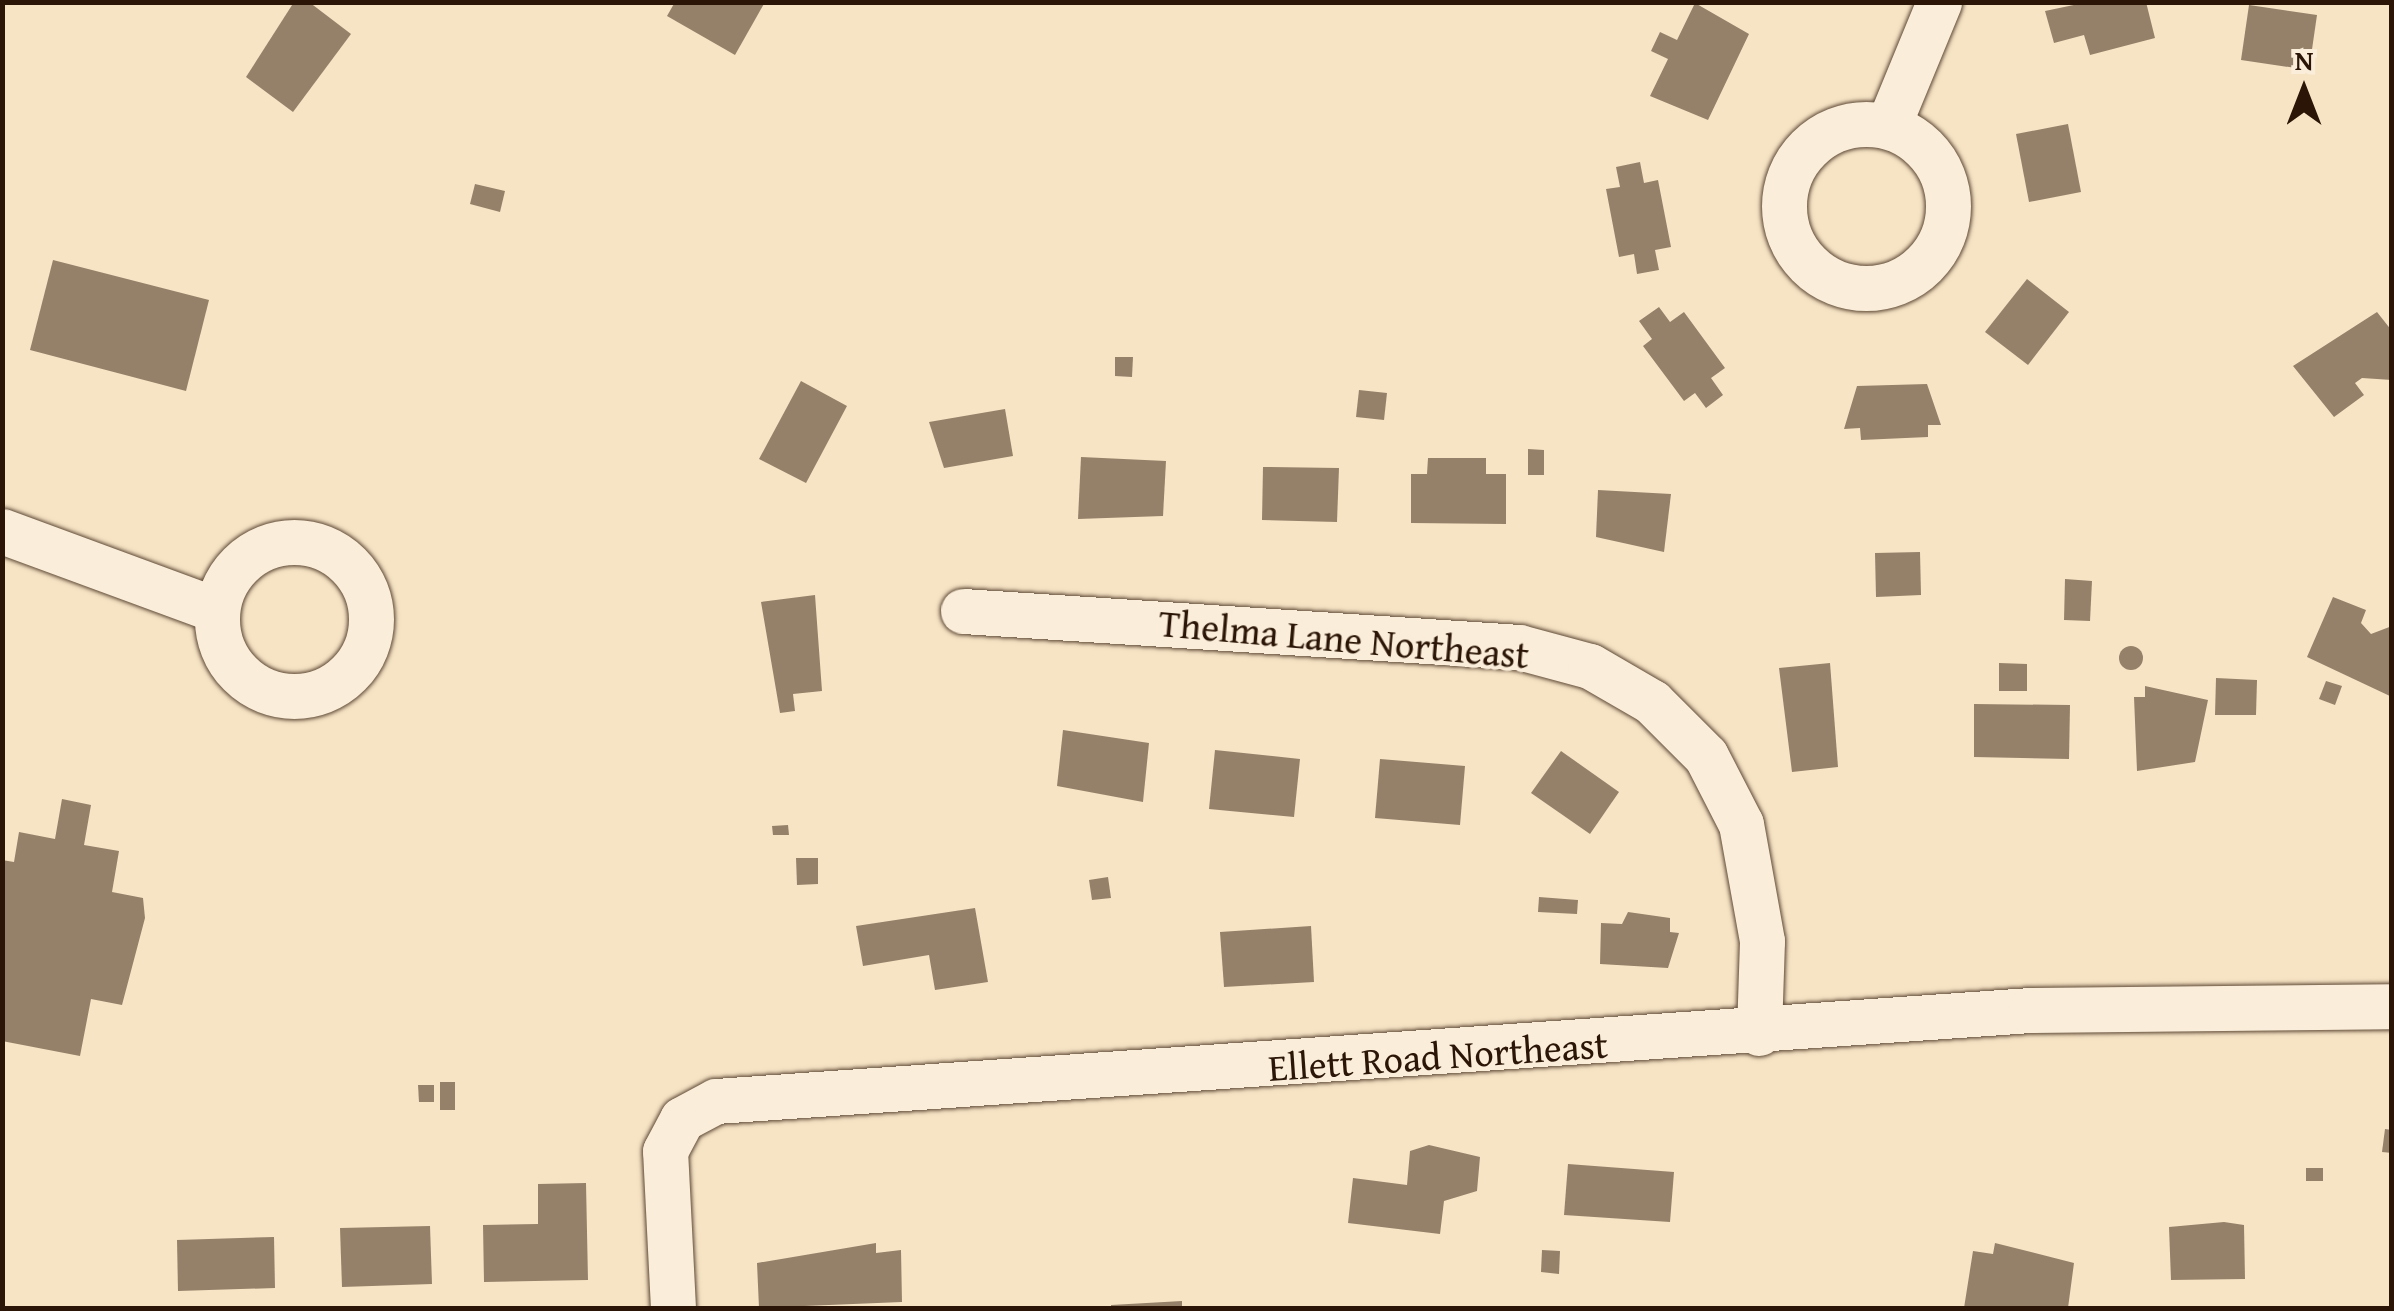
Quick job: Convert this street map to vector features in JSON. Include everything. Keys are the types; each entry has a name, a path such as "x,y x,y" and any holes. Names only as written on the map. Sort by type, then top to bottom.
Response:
{"street":[{"path":"1888,126 1939,2"},
{"path":"2,532 214,609"},
{"name":"Thelma Lane Northeast","path":"962,611 1519,648 1590,666 1652,702 1706,756 1740,824 1762,941 1759,1032"},
{"name":"Ellett Road Northeast","path":"672,1308 665,1151 682,1119 716,1101 1759,1032 2031,1010 2392,1006"}],"building":[{"path":"294,2 309,2 351,34 293,112 246,77"},
{"path":"675,2 765,2 735,55 667,16"},
{"path":"2088,2 2146,2 2155,38 2090,55 2084,35 2054,43 2045,11"},
{"path":"1695,3 1749,34 1708,120 1650,96 1668,59 1651,51 1660,32 1677,40"},
{"path":"2249,5 2317,15 2309,70 2241,60"},
{"path":"2068,124 2081,192 2029,202 2016,134"},
{"path":"1640,162 1644,183 1658,180 1671,247 1655,250 1659,270 1637,274 1634,254 1619,257 1606,189 1620,187 1616,167"},
{"path":"475,184 505,191 500,212 470,204"},
{"path":"53,260 209,300 186,391 30,350"},
{"path":"2027,279 2069,312 2028,365 1985,332"},
{"path":"1659,307 1670,322 1684,312 1725,368 1711,378 1723,395 1706,408 1695,393 1684,401 1643,346 1652,339 1639,321"},
{"path":"2377,312 2392,331 2392,380 2362,378 2355,383 2364,395 2334,417 2293,366"},
{"path":"1115,357 1133,357 1132,377 1115,376"},
{"path":"801,381 847,406 806,483 759,459"},
{"path":"1927,384 1941,425 1928,425 1928,437 1861,440 1860,428 1844,429 1857,386"},
{"path":"1359,390 1387,393 1384,420 1356,417"},
{"path":"1005,409 1013,456 944,468 929,422"},
{"path":"1528,449 1544,450 1544,475 1528,475"},
{"path":"1081,457 1166,461 1163,516 1078,519"},
{"path":"1428,458 1486,458 1486,474 1506,474 1506,524 1411,523 1411,474 1427,474"},
{"path":"1263,467 1339,468 1337,522 1262,520"},
{"path":"1598,490 1671,494 1664,552 1596,537"},
{"path":"1920,552 1921,595 1876,597 1875,553"},
{"path":"2065,579 2092,581 2090,621 2064,620"},
{"path":"815,595 822,691 793,694 795,711 780,713 761,602"},
{"path":"2333,597 2366,610 2361,623 2371,634 2392,626 2392,697 2307,657"},
{"path":"2131,646 2143,658 2131,670 2119,658"},
{"path":"1830,663 1838,767 1792,772 1779,668"},
{"path":"1999,663 2027,664 2027,691 1999,691"},
{"path":"2216,678 2257,680 2256,715 2215,715"},
{"path":"2326,681 2342,686 2335,705 2319,699"},
{"path":"2145,686 2208,700 2195,762 2137,771 2134,697 2145,697"},
{"path":"1974,704 2070,705 2069,759 1974,757"},
{"path":"1063,730 1149,743 1143,802 1057,786"},
{"path":"1215,750 1300,759 1294,817 1209,809"},
{"path":"1561,751 1619,792 1590,834 1531,793"},
{"path":"1380,759 1465,766 1460,825 1375,818"},
{"path":"62,799 91,805 84,845 119,851 112,892 143,898 145,918 122,1005 91,999 80,1056 2,1041 2,860 14,862 19,832 55,839"},
{"path":"788,825 789,835 773,835 772,826"},
{"path":"796,858 818,858 818,884 797,885"},
{"path":"1108,877 1111,898 1092,900 1089,880"},
{"path":"1539,897 1578,900 1577,914 1538,912"},
{"path":"975,908 988,982 935,990 929,955 863,966 856,926"},
{"path":"1628,912 1670,918 1670,932 1679,933 1668,968 1600,964 1601,923 1622,924"},
{"path":"1311,926 1314,982 1224,987 1220,932"},
{"path":"440,1082 455,1082 455,1110 440,1110"},
{"path":"418,1085 434,1085 434,1102 419,1102"},
{"path":"2385,1129 2392,1130 2392,1153 2382,1152"},
{"path":"1429,1145 1480,1157 1477,1191 1444,1201 1440,1234 1348,1223 1353,1178 1407,1185 1410,1151"},
{"path":"1568,1164 1674,1172 1670,1222 1564,1215"},
{"path":"2306,1168 2323,1168 2323,1181 2306,1181"},
{"path":"586,1183 588,1280 484,1282 483,1225 538,1224 538,1184"},
{"path":"2224,1222 2244,1225 2245,1279 2171,1280 2169,1227"},
{"path":"430,1226 432,1284 342,1287 340,1228"},
{"path":"274,1237 275,1288 178,1291 177,1240"},
{"path":"876,1243 876,1253 901,1250 902,1302 759,1308 757,1263"},
{"path":"1995,1243 2074,1263 2068,1308 1964,1308 1973,1251 1993,1254"},
{"path":"1542,1250 1560,1251 1559,1274 1541,1272"},
{"path":"1182,1301 1182,1308 1111,1308 1111,1305"}]}
